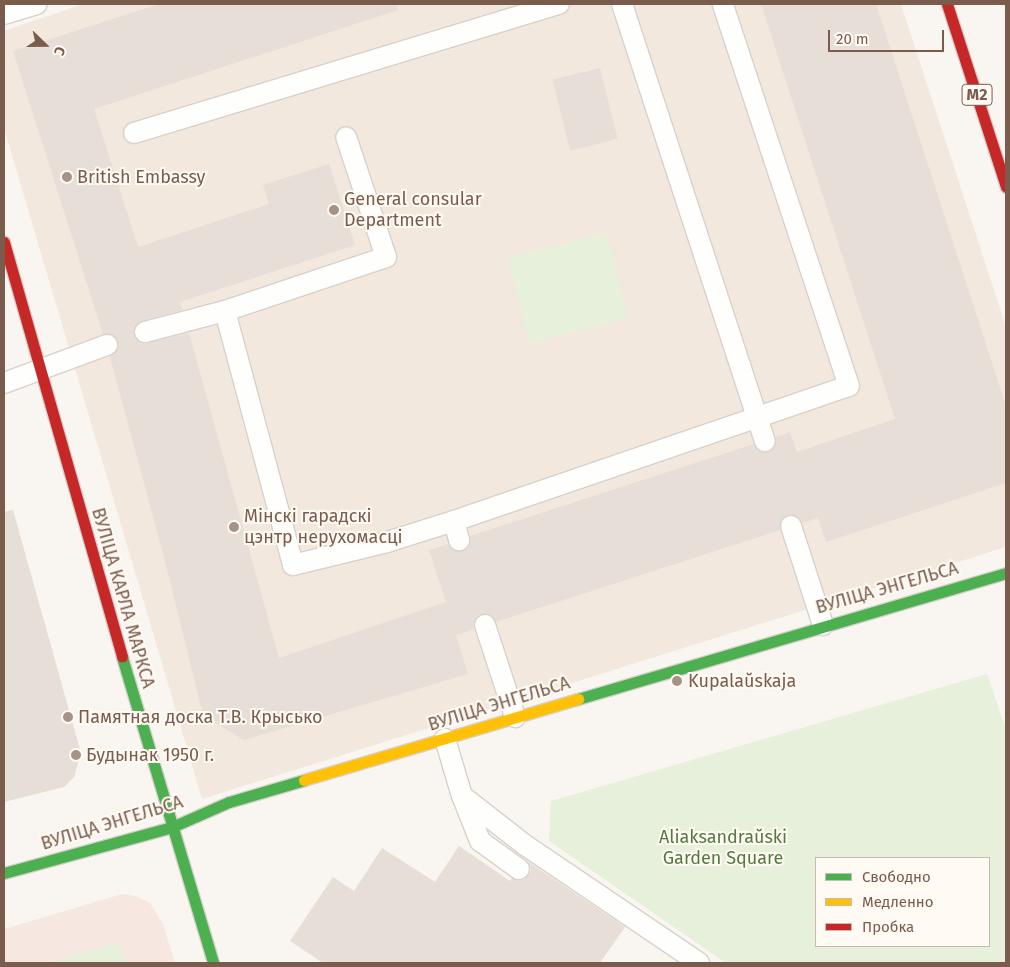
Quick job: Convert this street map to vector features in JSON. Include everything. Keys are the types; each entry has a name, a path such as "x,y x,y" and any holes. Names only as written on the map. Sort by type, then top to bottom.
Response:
{"street":[{"name":"М2","path":"947,4 1006,187"},
{"name":"ВУЛІЦА КАРЛА МАРКСА","path":"4,242 172,827 213,963"},
{"name":"ВУЛІЦА ЭНГЕЛЬСА","path":"4,873 172,827 229,802 1006,572"}],"lane":[{"path":"4,14 36,4"},
{"path":"134,133 559,4"},
{"path":"622,4 765,441"},
{"path":"225,311 293,565 387,542 457,531 756,416 849,386 723,4"},
{"path":"145,332 225,311 386,257 346,138"},
{"path":"4,383 107,345"},
{"path":"791,526 823,625"},
{"path":"484,625 515,717"},
{"path":"445,739 462,796 480,842 519,869"},
{"path":"462,796 526,845 699,963"}],"shaded area":[{"path":"83,4 901,4 1006,327 1006,547 202,799 4,128 4,31"},
{"path":"122,894 135,896 150,903 163,924 175,963 4,963 4,929"}],"green space":[{"path":"607,233 628,318 529,343 508,258"},
{"name":"Aliaksandraŭski Garden Square","path":"987,674 1006,729 1006,963 726,963 549,841 551,801"},
{"path":"119,942 125,963 47,963"}],"building":[{"path":"159,4 397,4 398,10 94,109 138,247 269,204 263,185 329,164 355,245 180,302 182,310 142,321 133,329 136,340 142,344 189,333 279,658 446,602 429,550 448,544 455,551 462,551 470,544 470,536 754,444 762,452 769,452 776,444 776,437 790,432 797,452 895,419 761,4 876,4 1006,406 1006,483 826,542 818,518 802,523 799,517 788,515 782,518 780,530 496,622 488,614 481,614 474,622 474,629 456,635 468,674 244,740 203,715 166,565 110,357 116,352 118,341 114,336 103,334 13,51"},
{"path":"600,68 618,139 570,151 552,80"},
{"path":"13,510 81,753 74,777 64,787 4,802 4,512"},
{"path":"459,846 510,881 512,878 523,880 528,876 531,870 527,861 625,927 600,963 323,963 290,941 333,877 354,891 382,848 435,882"}],"traffic: fast":[{"path":"578,699 1006,573"},
{"path":"122,657 213,963"},
{"path":"4,873 172,827 229,802 304,780"}],"traffic: slow":[{"path":"304,780 578,699"}],"traffic: jam":[{"path":"947,4 1006,187"},
{"path":"4,242 122,657"}],"place":[{"name":"British Embassy","path":"67,177"},
{"name":"General consular Department","path":"334,210"},
{"name":"Мінскі гарадскі цэнтр нерухомасці","path":"234,527"},
{"name":"Kupalaŭskaja","path":"677,681"},
{"name":"Памятная доска Т.В. Крысько","path":"68,717"},
{"name":"Будынак 1950 г.","path":"76,755"}]}
